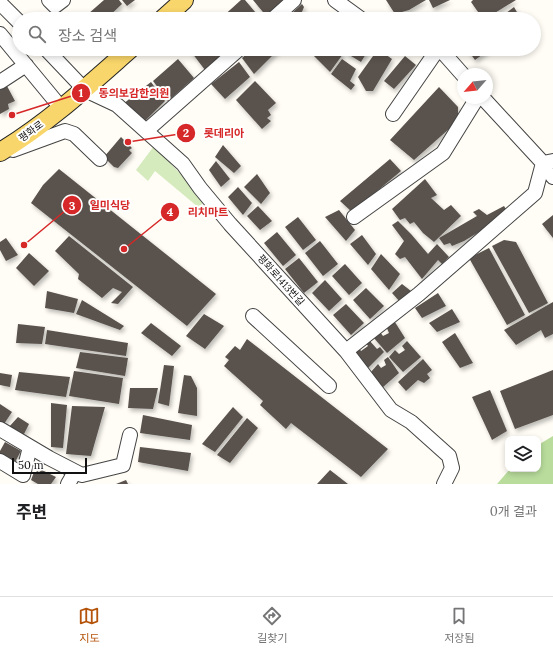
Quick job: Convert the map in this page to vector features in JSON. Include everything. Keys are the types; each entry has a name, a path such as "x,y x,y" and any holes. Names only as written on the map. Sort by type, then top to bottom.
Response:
{"main road":[{"path":"171,12 184,0"},
{"name":"평화로","path":"0,154 62,109 122,56"}],"street":[{"path":"3,0 0,3 12,15"},
{"path":"49,0 55,6 63,0"},
{"path":"281,12 294,0"},
{"path":"334,0 351,12"},
{"path":"0,34 12,48"},
{"path":"18,56 62,109"},
{"path":"53,56 85,90"},
{"path":"146,131 231,56"},
{"path":"393,114 434,56"},
{"path":"445,56 457,68"},
{"path":"0,82 26,65"},
{"name":"평화로1413번길","path":"85,90 117,105 183,164 200,188 230,224 346,351 391,410 411,422 449,456 452,468 444,484"},
{"path":"354,217 443,153 473,104"},
{"path":"489,104 548,162 553,177"},
{"path":"0,154 65,131 74,134 100,159"},
{"path":"346,351 425,289 535,193 548,162"},
{"path":"253,316 329,386"},
{"path":"0,429 82,475 123,465 130,435"},
{"path":"0,461 23,476 30,447"},
{"path":"68,484 75,472"}],"green space":[{"path":"154,146 206,201 198,207 155,171 148,181 136,170"},
{"path":"553,436 553,484 497,484 507,472 541,472 541,443"}],"building":[{"path":"104,0 119,0 122,4 113,12 90,12"},
{"path":"122,0 135,0 127,6"},
{"path":"241,0 245,0 255,12 228,12"},
{"path":"253,0 284,0 272,12 263,12"},
{"path":"386,0 426,0 409,10 394,12"},
{"path":"429,0 450,0 433,8"},
{"path":"473,0 516,0 496,12 478,12 471,2"},
{"path":"302,4 304,7 302,12 293,12"},
{"path":"514,7 517,12 507,12"},
{"path":"194,56 220,56 205,70"},
{"path":"244,56 272,56 254,74 242,58"},
{"path":"314,56 342,56 330,72"},
{"path":"351,56 365,56 361,62"},
{"path":"373,56 388,56 392,59 373,91 366,91 358,77"},
{"path":"405,56 416,65 394,89 384,81"},
{"path":"472,56 480,56 475,60"},
{"path":"178,59 194,78 168,101 153,81"},
{"path":"342,59 356,69 350,81 355,85 351,90 331,74"},
{"path":"239,62 250,77 225,99 211,84"},
{"path":"255,81 276,103 268,110 271,115 267,118 271,121 262,129 236,100"},
{"path":"151,82 165,101 143,123 123,104"},
{"path":"7,86 15,101 8,104 9,109 0,114 0,90"},
{"path":"439,87 458,107 458,121 414,160 390,140"},
{"path":"121,137 132,148 129,150 132,153 118,168 114,167 104,157"},
{"path":"223,145 241,166 234,173 215,157"},
{"path":"390,159 401,171 352,212 340,201"},
{"path":"216,161 230,179 221,187 209,170"},
{"path":"59,169 216,294 187,326 31,203 43,185"},
{"path":"257,174 270,193 261,204 244,187"},
{"path":"425,179 437,195 431,198 444,210 451,205 461,216 434,242 423,233 414,222 410,224 405,218 400,220 392,209"},
{"path":"238,187 252,203 243,215 228,197"},
{"path":"258,206 272,221 260,230 247,216"},
{"path":"504,206 509,214 464,241 452,246 450,243 444,245 439,238 477,216 473,212 479,209 487,215"},
{"path":"339,210 355,230 346,241 325,217"},
{"path":"553,215 553,238 542,224"},
{"path":"298,217 316,240 303,250 285,227"},
{"path":"398,221 428,254 437,244 449,257 442,264 438,260 422,279 405,257 400,259 395,254 404,241 392,225"},
{"path":"277,232 296,255 283,266 264,243"},
{"path":"362,235 376,254 368,265 350,244"},
{"path":"69,236 133,287 118,304 111,303 122,292 113,288 102,298 78,279 79,274 55,251"},
{"path":"6,238 18,255 6,261 0,250 0,242"},
{"path":"504,240 516,242 548,303 529,313 492,246"},
{"path":"320,241 338,264 323,276 305,253"},
{"path":"489,248 525,315 507,325 469,258"},
{"path":"29,253 49,271 34,286 16,268"},
{"path":"381,254 400,274 389,290 371,269"},
{"path":"299,258 318,282 304,293 285,269"},
{"path":"345,264 362,283 349,295 332,276"},
{"path":"325,280 342,299 329,311 312,293"},
{"path":"402,284 411,291 401,303 392,293"},
{"path":"366,288 384,306 370,319 353,300"},
{"path":"47,291 78,299 74,313 45,308"},
{"path":"438,293 446,306 422,318 415,308"},
{"path":"82,300 124,326 120,330 76,314"},
{"path":"553,302 553,334 545,338 541,330 516,345 504,330"},
{"path":"346,304 364,323 351,335 333,315"},
{"path":"452,309 460,322 437,332 429,323"},
{"path":"204,314 224,326 205,349 186,336"},
{"path":"393,319 405,338 387,353 373,337 380,332 383,336 389,333 386,326"},
{"path":"151,323 181,346 172,356 141,333"},
{"path":"18,324 45,327 42,344 16,343"},
{"path":"47,330 128,343 126,356 45,344"},
{"path":"455,333 473,363 460,368 442,342"},
{"path":"247,339 388,449 361,477 291,423 286,429 260,405 263,401 224,366 229,360 225,357 235,346 240,350"},
{"path":"369,340 377,349 380,347 384,352 366,370 353,354 359,348 361,351 368,346 366,343"},
{"path":"407,341 421,357 403,372 389,357 395,350 399,354 405,350 402,346"},
{"path":"80,352 128,358 125,376 76,368"},
{"path":"388,357 399,373 382,388 370,373 378,364 381,368 386,365 384,360"},
{"path":"423,359 432,370 427,374 430,378 424,383 418,380 406,391 398,382"},
{"path":"164,365 174,366 169,406 158,403"},
{"path":"553,370 553,415 515,429 500,391"},
{"path":"74,371 123,378 119,404 69,396"},
{"path":"19,372 70,377 66,397 15,390"},
{"path":"0,373 12,375 10,387 0,385"},
{"path":"184,375 191,376 197,388 197,416 178,413"},
{"path":"130,388 158,388 153,409 128,408"},
{"path":"490,390 507,431 492,440 472,397"},
{"path":"51,403 67,405 63,448 51,447"},
{"path":"0,404 12,412 4,424 0,422"},
{"path":"72,406 105,407 91,456 66,454"},
{"path":"233,407 243,417 215,452 202,444"},
{"path":"143,415 192,425 190,440 140,433"},
{"path":"18,417 29,424 24,434 8,428"},
{"path":"247,418 258,428 230,463 217,455"},
{"path":"5,442 21,451 14,464 0,456 0,451"},
{"path":"140,447 191,453 188,471 138,462"},
{"path":"42,470 56,477 51,484 38,484 31,480 34,472 35,474 37,471 39,472"},
{"path":"330,470 348,484 317,484"},
{"path":"126,480 128,484 116,484"}],"place":[{"name":"동의보감한의원","path":"12,115"},
{"name":"롯데리아","path":"128,142"},
{"name":"일미식당","path":"24,245"},
{"name":"리치마트","path":"124,249"}]}
